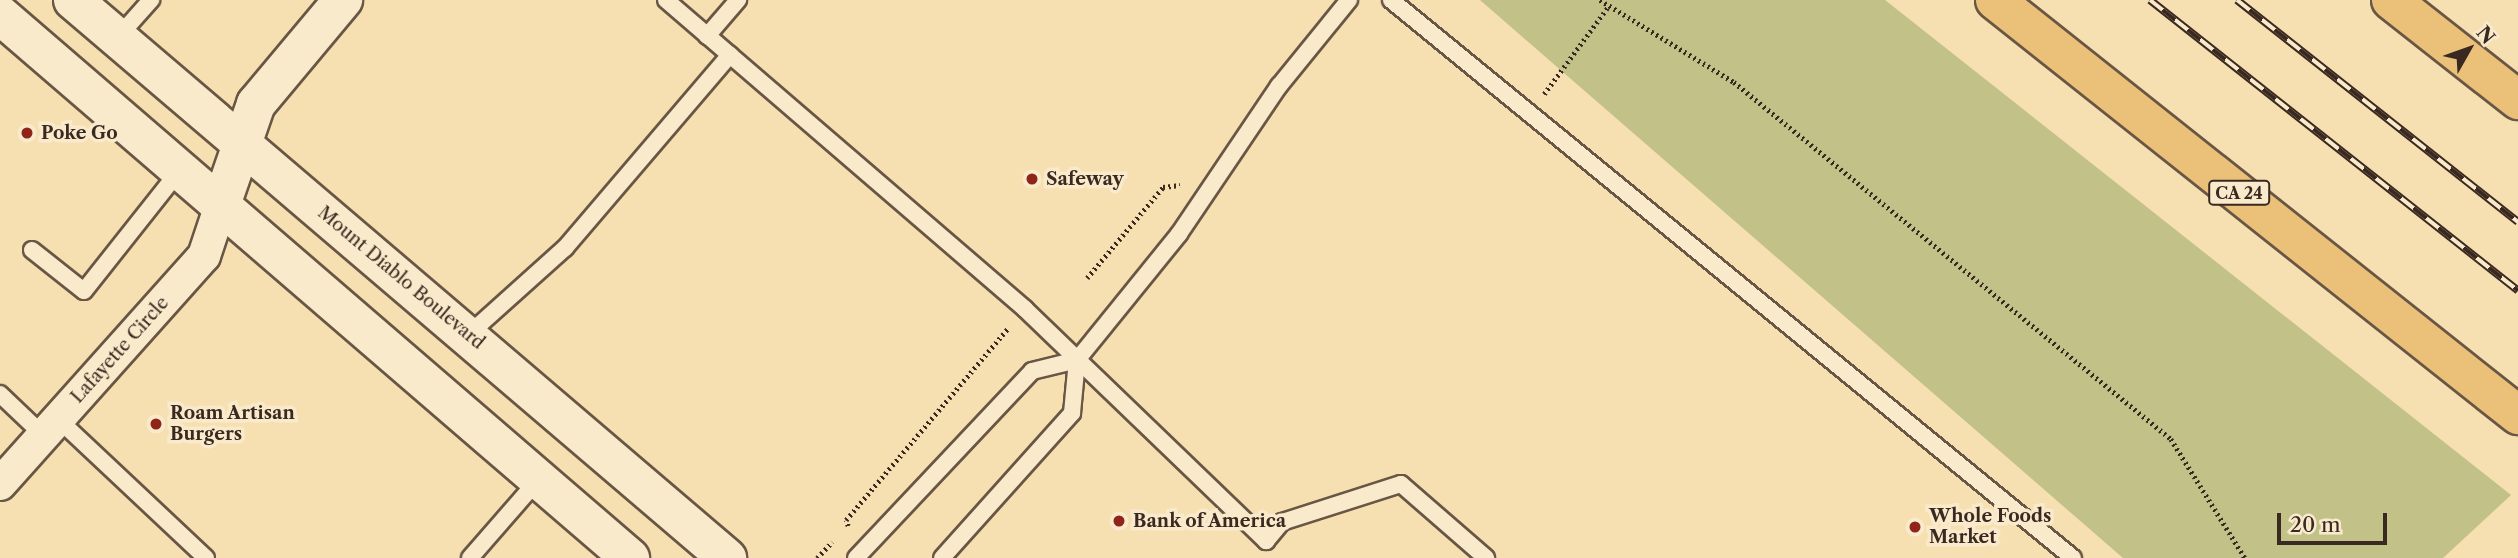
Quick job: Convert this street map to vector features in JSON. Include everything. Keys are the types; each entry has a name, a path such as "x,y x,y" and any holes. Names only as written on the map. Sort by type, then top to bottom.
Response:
{"highway":[{"name":"CA 24","path":"1995,0 2518,415"},
{"path":"2391,0 2518,100"}],"main road":[{"name":"Mount Diablo Boulevard","path":"74,0 241,146 469,334 727,558"},
{"path":"221,205 256,104 343,0"},
{"path":"0,15 630,558"}],"street":[{"name":"Lafayette Circle","path":"0,484 204,256 221,205"}],"lane":[{"path":"118,37 151,0"},
{"path":"666,0 1025,309 1266,541 1282,522 1401,484 1486,558"},
{"path":"707,36 738,0"},
{"path":"942,558 1072,413 1077,360 1179,234 1279,86 1349,0"},
{"path":"1391,0 2074,558"},
{"path":"469,334 565,248 730,55"},
{"path":"32,250 84,291 180,169"},
{"path":"856,558 1032,371 1077,360"},
{"path":"0,394 51,427 206,558"},
{"path":"470,558 538,479"}],"path":[{"path":"1600,0 1734,82 2171,439 2245,558"},
{"path":"1530,113 1608,7"},
{"path":"1087,278 1163,187 1182,185 1191,176"},
{"path":"817,558 1025,309"}],"green space":[{"path":"1480,0 1885,0 2511,495 2443,558 2123,558"}],"railway":[{"path":"2150,0 2518,291"},
{"path":"2237,0 2518,222"}],"place":[{"name":"Poke Go","path":"27,133"},
{"name":"Safeway","path":"1032,179"},
{"name":"Roam Artisan Burgers","path":"156,424"},
{"name":"Bank of America","path":"1119,521"},
{"name":"Whole Foods Market","path":"1915,527"}]}
